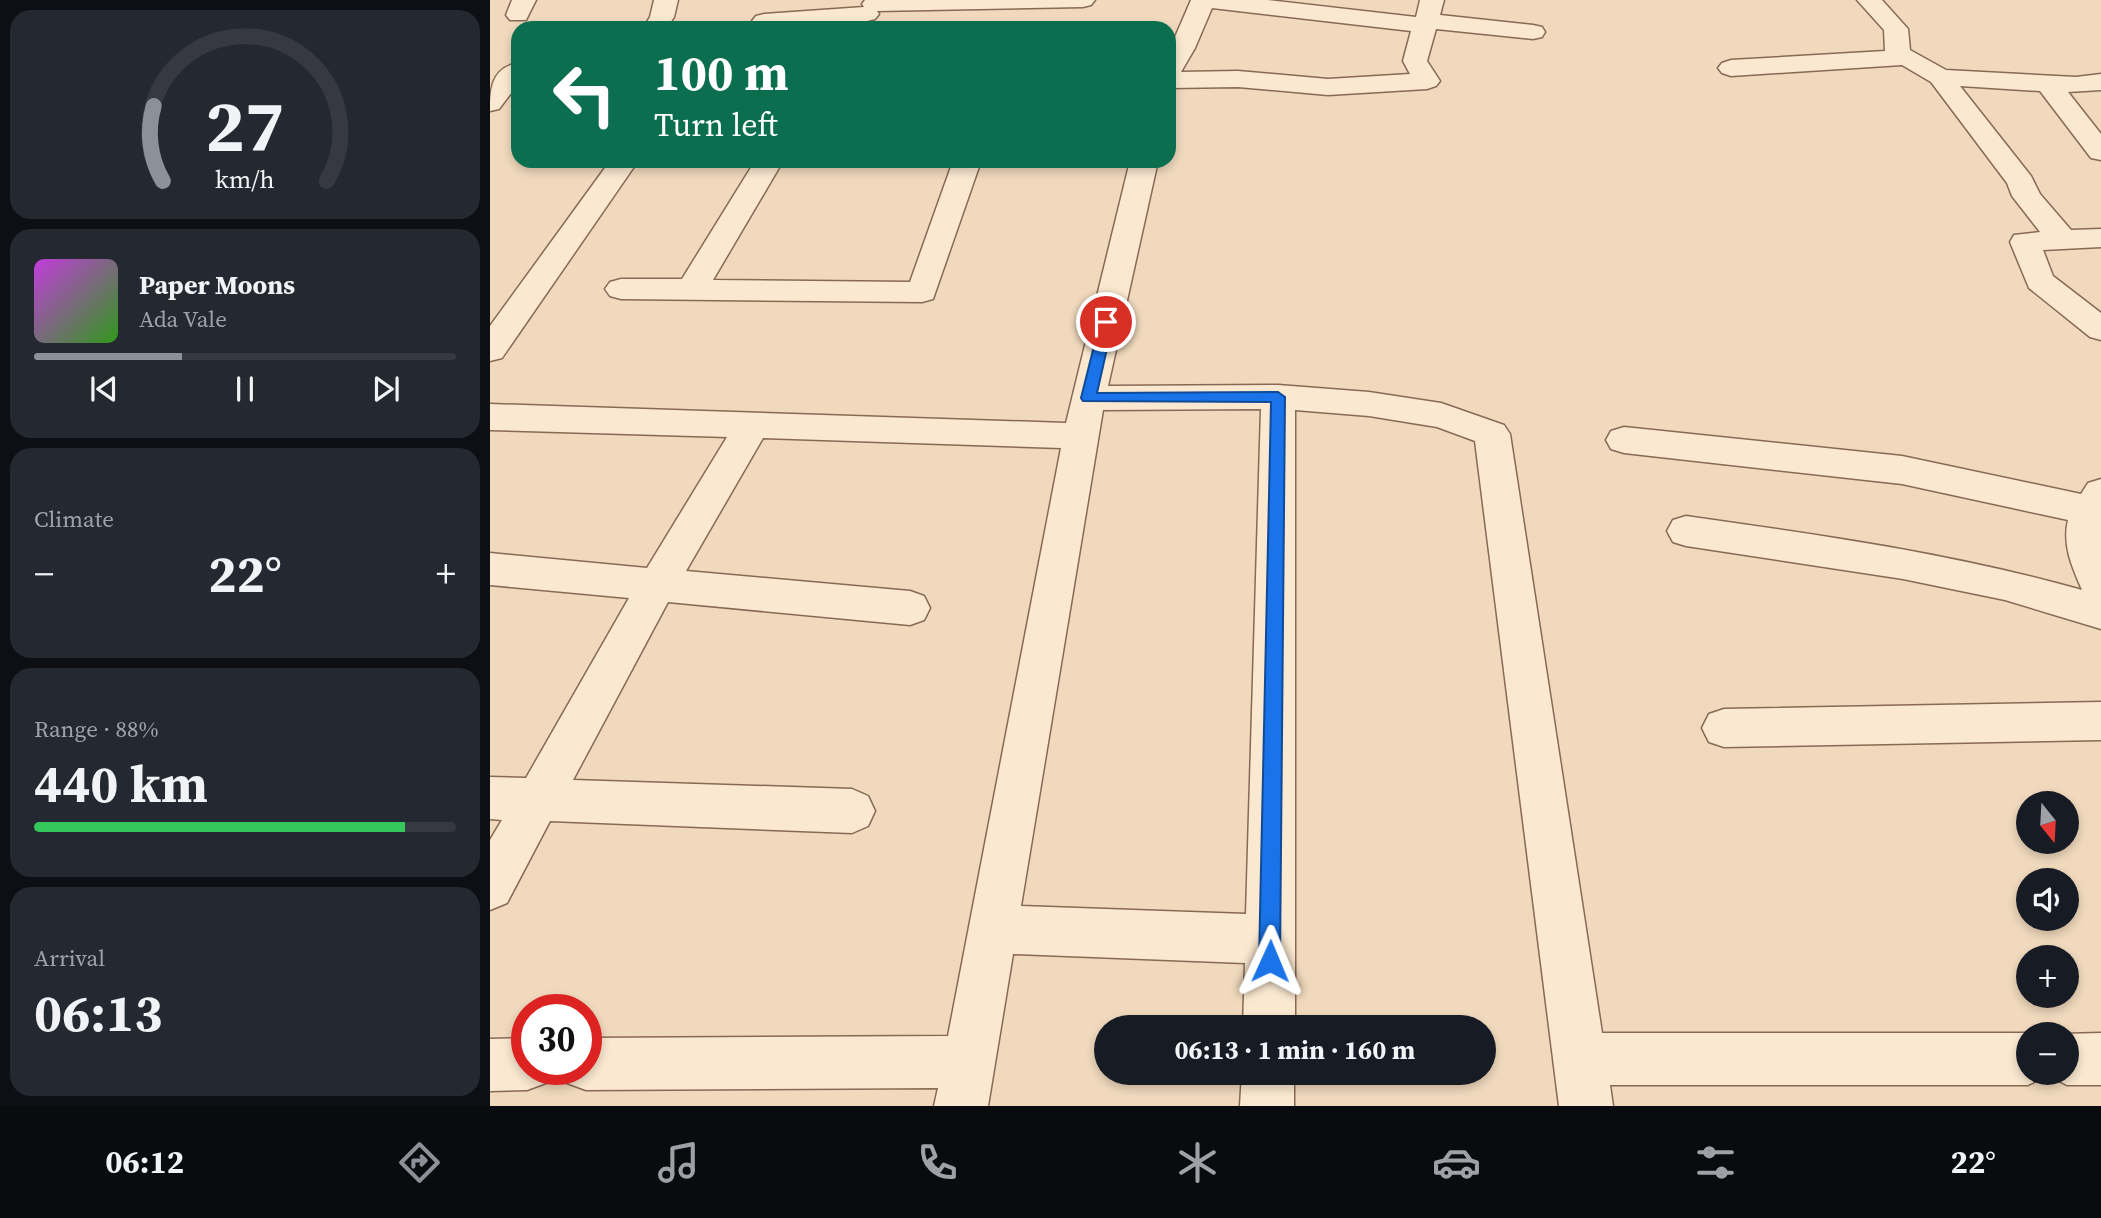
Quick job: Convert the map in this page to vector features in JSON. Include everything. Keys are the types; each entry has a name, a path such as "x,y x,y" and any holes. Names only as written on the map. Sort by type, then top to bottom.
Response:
{"street":[{"path":"659,21 666,0"},
{"path":"764,21 869,11 1083,0"},
{"path":"1176,60 1204,0 1428,15 1534,32"},
{"path":"1869,0 1896,29 1898,56"},
{"path":"1176,80 1238,79 1328,87 1427,81 1415,61 1428,15"},
{"path":"1731,68 1907,57 1940,77 2021,183 2026,196 2063,240"},
{"path":"490,103 507,72"},
{"path":"1940,77 2047,83 2101,82"},
{"path":"2047,83 2101,152"},
{"path":"490,350 619,168"},
{"path":"691,291 765,168"},
{"path":"621,289 922,292 965,168"},
{"path":"602,1065 965,1084 1085,417 1142,168"},
{"path":"2101,239 2025,242 2040,281 2101,329"},
{"path":"1269,1015 1278,397"},
{"path":"490,417 753,425 1085,417 1278,397 1369,404 1441,415 1492,434 1582,1082 2016,1060"},
{"path":"490,886 657,585 753,425"},
{"path":"1624,440 1902,470 2095,501 2083,544 2101,589"},
{"path":"1686,531 1903,563 2005,584 2101,612"},
{"path":"490,569 910,608"},
{"path":"1724,728 2101,721"},
{"path":"490,798 852,811"},
{"path":"993,929 1270,939"},
{"path":"2079,1059 2101,1059"},
{"path":"490,1065 511,1064"},
{"path":"1267,1106 1268,1085"}],"route":[{"path":"1106,322 1088,398 1278,397 1270,961"}]}
